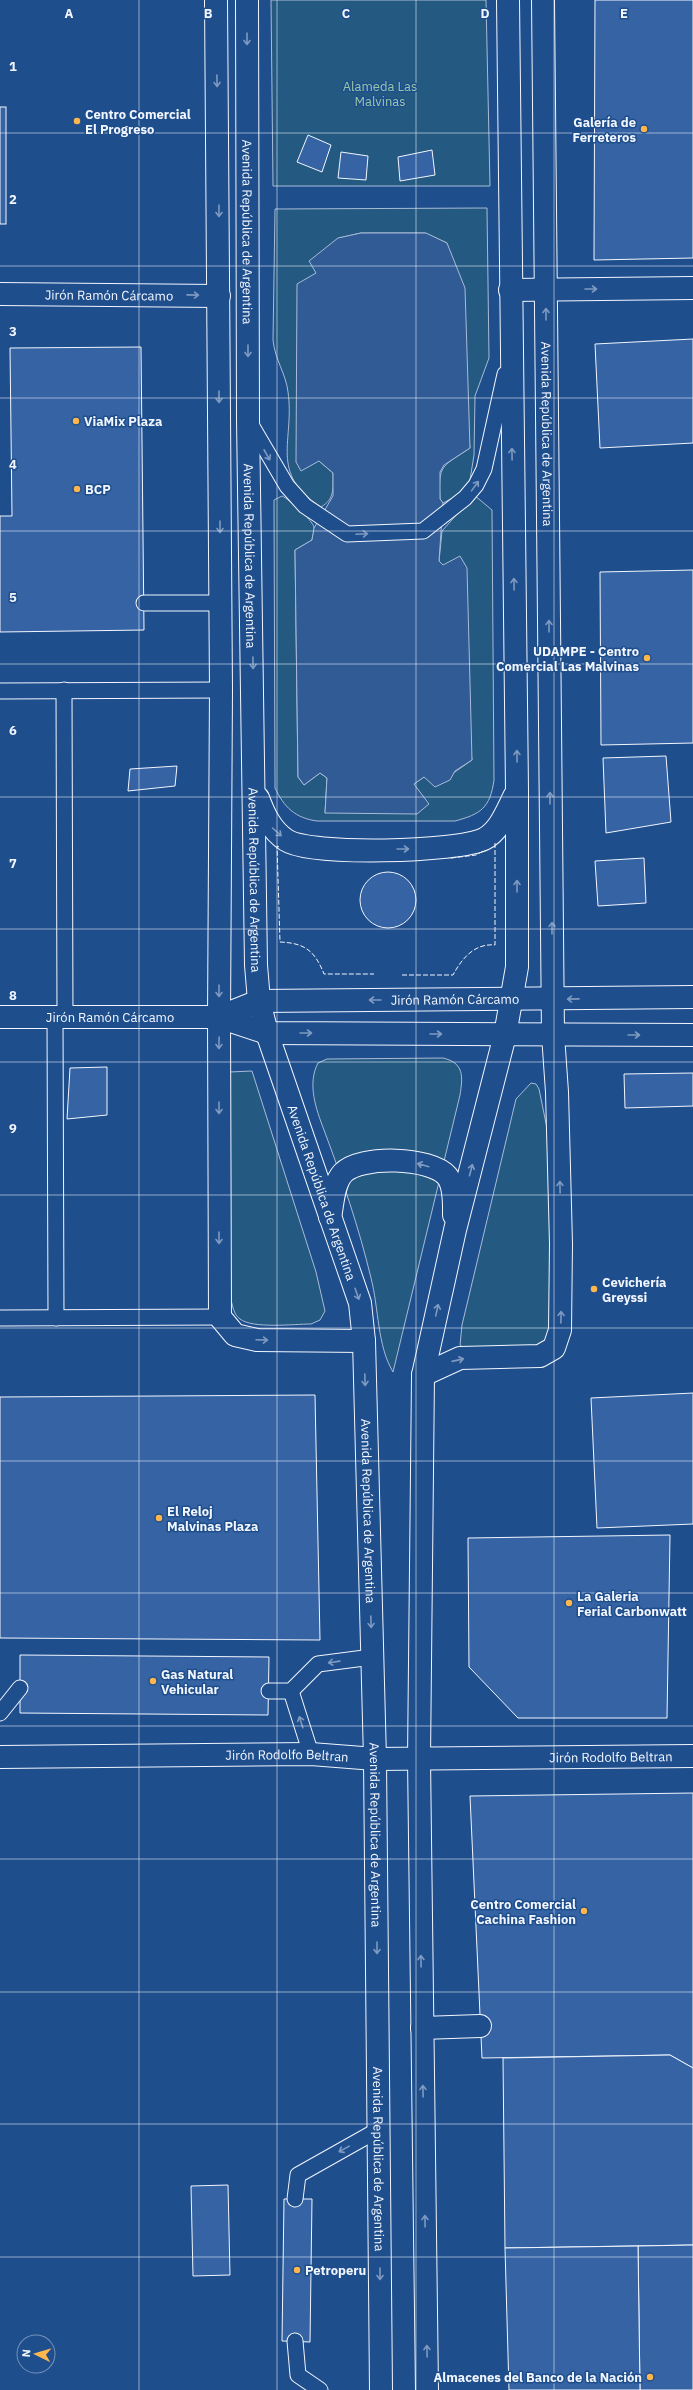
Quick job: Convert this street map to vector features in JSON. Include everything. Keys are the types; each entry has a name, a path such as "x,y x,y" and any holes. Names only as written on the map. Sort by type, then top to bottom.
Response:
{"main road":[{"path":"216,0 221,690 220,1317 235,1335 257,1340 364,1341"},
{"name":"Avenida República de Argentina","path":"247,0 248,420 255,941 259,1000 267,1033 360,1303 364,1341 375,1759 381,2390"},
{"path":"427,2390 419,1759 423,1375 455,1230 505,1035 517,967 517,790 510,290 508,0"},
{"name":"Avenida República de Argentina","path":"423,1375 460,1358 540,1356 554,1348 560,1330 561,1232 558,1092 553,1035 552,999 542,0"},
{"path":"510,290 693,288"},
{"name":"Jirón Ramón Cárcamo","path":"0,294 219,296"},
{"path":"254,785 270,826 286,840 303,847 324,849 433,849 468,845 486,839 499,827 517,790"},
{"name":"Jirón Ramón Cárcamo","path":"220,1017 259,1000 512,1000 693,997"},
{"name":"Jirón Ramón Cárcamo","path":"0,1018 220,1017 267,1033 693,1035"},
{"path":"330,1218 335,1189 343,1174 355,1164 370,1161 417,1163 434,1168 447,1176 454,1194 455,1230"},
{"name":"Jirón Rodolfo Beltran","path":"0,1756 311,1754 375,1759 419,1759 693,1756"},
{"path":"422,2028 480,2026"}],"lane":[{"path":"248,420 287,486 305,506 347,534 423,531 465,498 476,485 484,469 511,344"},
{"path":"144,603 220,603"},
{"path":"56,1318 64,690"},
{"path":"0,691 221,690"},
{"path":"0,1318 220,1317"},
{"path":"269,1691 291,1691 318,1664 372,1656"},
{"path":"0,1713 20,1688"},
{"path":"291,1691 311,1754"},
{"path":"295,2199 298,2175 378,2130"},
{"path":"295,2341 300,2385 320,2390"}],"green space":[{"name":"Alameda Las Malvinas","path":"271,0 486,0 490,186 273,186"},
{"path":"487,208 489,358 475,396 474,455 470,480 462,493 443,503 440,499 441,472 448,463 470,448 447,243 425,233 361,233 339,238 316,273 319,461 333,473 333,488 331,497 326,504 321,507 305,494 294,482 289,469 287,455 289,410 288,392 273,340 275,209"},
{"path":"474,495 492,510 494,780 487,803 472,816 455,821 317,821 309,820 296,814 286,806 275,788 274,500 282,496 285,498 305,515 314,527 312,540 295,550 298,777 304,785 320,773 327,778 325,813 414,784 424,777 452,774 472,760 443,566 439,561 442,531"},
{"path":"443,1058 455,1063 460,1071 462,1082 460,1095 393,1372 381,1339 374,1290 356,1222 316,1105 313,1079 318,1063 327,1059"},
{"path":"252,1071 316,1272 325,1311 320,1320 311,1324 264,1325 246,1322 236,1315 231,1300 229,1072"},
{"path":"531,1083 536,1084 539,1089 550,1143 552,1334 539,1349 465,1349 460,1345 462,1325 516,1099"}],"shaded area":[{"path":"361,233 426,233 447,243 465,288 470,448 444,465 440,472 440,499 443,503 439,561 443,565 460,556 467,568 472,760 455,771 450,780 435,787 424,777 414,784 429,804 417,814 325,813 327,778 320,773 304,785 298,777 295,550 312,540 314,528 333,496 333,473 319,461 301,471 296,462 297,284 316,273 309,261 338,238"}],"building":[{"name":"Galería de Ferreteros","path":"595,0 693,0 693,258 594,260"},
{"path":"0,107 6,107 6,224 0,224"},
{"path":"308,135 331,145 322,172 297,162"},
{"path":"432,150 435,175 400,181 398,157"},
{"path":"341,152 368,156 366,180 338,178"},
{"path":"693,339 693,443 600,448 595,344"},
{"name":"ViaMix Plaza","path":"141,347 144,630 0,632 0,516 12,516 10,348"},
{"name":"UDAMPE - Centro Comercial Las Malvinas","path":"693,570 693,743 601,745 600,572"},
{"path":"666,756 671,822 606,833 603,758"},
{"path":"177,766 175,786 128,791 130,769"},
{"path":"644,858 646,903 598,906 595,861"},
{"path":"383,872 393,872 408,880 414,889 416,900 414,911 408,920 393,928 383,928 372,923 365,916 360,905 360,895 365,884 372,877"},
{"path":"107,1067 107,1115 67,1119 70,1068"},
{"path":"693,1073 693,1106 625,1108 624,1074"},
{"path":"693,1393 693,1524 597,1528 591,1398"},
{"name":"El Reloj Malvinas Plaza","path":"315,1395 320,1640 0,1638 0,1397"},
{"name":"La Galeria Ferial Carbonwatt","path":"670,1535 667,1718 518,1718 469,1667 468,1538"},
{"path":"20,1655 269,1657 268,1715 20,1713"},
{"name":"Centro Comercial Cachina Fashion","path":"693,1793 693,2068 670,2055 482,2058 470,1796"},
{"path":"670,2055 693,2068 693,2245 505,2248 503,2058"},
{"path":"228,2185 230,2275 193,2276 191,2186"},
{"name":"Petroperu","path":"284,2199 312,2199 310,2342 282,2341"},
{"path":"693,2245 693,2390 640,2390 638,2246"},
{"path":"638,2246 640,2390 509,2390 505,2248"}],"fence":[{"path":"402,975 453,975 465,958 475,949 481,946 495,945 495,843 494,845"},
{"path":"279,847 277,846 280,942 303,946 317,959 324,974 374,974"},
{"path":"451,858 476,855 485,850"}],"place":[{"name":"Centro Comercial El Progreso","path":"77,121"},
{"name":"Galería de Ferreteros","path":"644,129"},
{"name":"ViaMix Plaza","path":"76,421"},
{"name":"BCP","path":"77,489"},
{"name":"UDAMPE - Centro Comercial Las Malvinas","path":"647,658"},
{"name":"Cevichería Greyssi","path":"594,1289"},
{"name":"El Reloj Malvinas Plaza","path":"159,1518"},
{"name":"La Galeria Ferial Carbonwatt","path":"569,1603"},
{"name":"Gas Natural Vehicular","path":"153,1681"},
{"name":"Centro Comercial Cachina Fashion","path":"584,1911"},
{"name":"Petroperu","path":"297,2270"},
{"name":"Almacenes del Banco de la Nación","path":"650,2377"}]}
